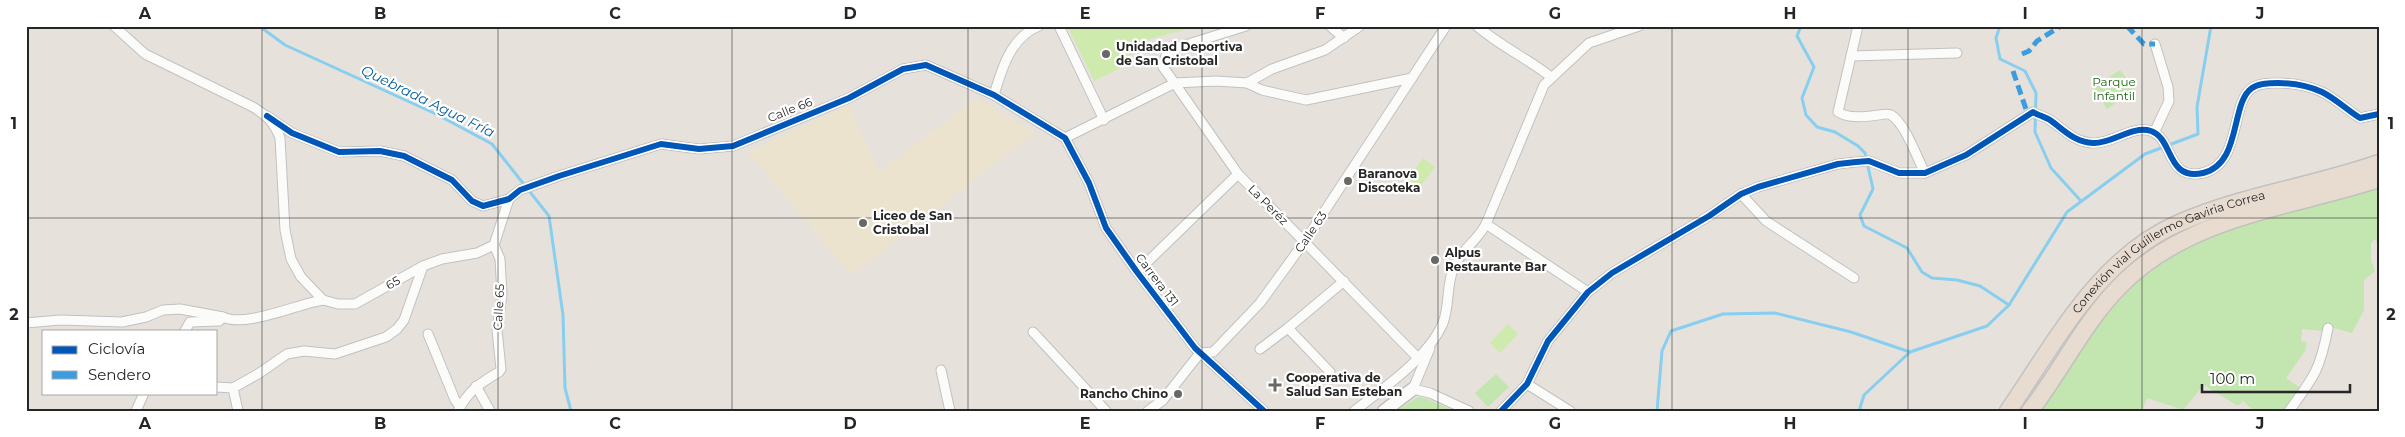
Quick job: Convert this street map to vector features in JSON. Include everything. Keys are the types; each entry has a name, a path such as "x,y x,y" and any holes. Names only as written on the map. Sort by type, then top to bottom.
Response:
{"highway":[{"name":"Conexión vial Guillermo Gaviria Correa","path":"2008,411 2086,299 2113,269 2150,238 2178,223 2208,212 2342,176 2379,163"},
{"name":"Conexión vial Guillermo Gaviria Correa","path":"2030,411 2098,311 2120,286 2162,253 2189,238 2251,213 2345,190 2379,179"}],"street":[{"path":"114,26 145,54 267,116 275,126 280,138 285,230 291,259 300,277 323,300"},
{"path":"994,95 1008,56 1020,38 1039,26"},
{"path":"1059,26 1104,120"},
{"name":"La Peréz","path":"1246,26 1179,47 1166,55 1163,66 1238,174 1418,358"},
{"path":"1247,83 1272,69 1325,50 1360,26"},
{"name":"Calle 63","path":"1148,411 1163,400 1200,354 1213,352 1260,304 1305,241 1446,26"},
{"path":"1477,26 1497,43 1520,53 1551,77"},
{"path":"1384,411 1413,389 1443,322 1454,268 1459,257 1482,233 1544,86 1551,77 1589,43 1639,26"},
{"path":"1858,26 1838,110 1840,114 1863,118 1887,113 1893,116 1913,146 1925,173"},
{"path":"1332,27 1344,38"},
{"path":"2154,133 2169,101 2168,87 2155,44"},
{"path":"1851,56 1957,53"},
{"name":"Calle 66","path":"267,116 292,132 339,152 380,151 404,156 452,180 472,201 483,206 509,199 520,190 559,176 661,144 700,149 733,146 850,98 902,69 926,65 994,95 1065,138"},
{"path":"1065,138 1175,83 1216,81 1247,83 1262,90 1306,100 1412,78"},
{"path":"1501,411 1527,384 1548,341 1588,292 1612,273 1709,216 1741,194 1758,187 1838,164 1864,161 1900,172 1925,173 1966,155 2033,112 2050,120 2074,138 2091,143 2107,141 2139,130 2154,133 2162,140 2174,163 2189,172 2202,173 2213,169 2223,160 2236,129 2244,97 2252,88 2259,85 2292,83 2327,95 2360,118 2376,115"},
{"name":"Carrera 131","path":"1065,138 1088,183 1106,228 1137,272 1200,354 1264,411"},
{"path":"1137,272 1238,174"},
{"path":"1741,194 1766,221 1854,278"},
{"path":"494,245 509,199"},
{"path":"1486,224 1588,292"},
{"name":"65","path":"223,317 229,320 247,319 304,303 323,300 338,304 356,304 423,266 442,259 477,253 494,245"},
{"name":"Calle 65","path":"459,409 476,386 501,369 497,330 502,294 500,259 494,245"},
{"path":"218,387 233,388 287,354 304,351 335,354 386,337 397,329 404,320 423,266"},
{"path":"1260,348 1288,328 1344,281"},
{"path":"26,323 60,320 122,322 146,317 163,310 180,308 223,317"},
{"path":"185,330 190,322 219,321 223,317"},
{"path":"1288,328 1330,372"},
{"path":"2288,411 2307,388 2319,367 2328,328"},
{"path":"1033,332 1106,411"},
{"path":"428,334 459,409"},
{"path":"1354,411 1418,358 1436,336"},
{"path":"941,370 950,411"},
{"path":"1527,384 1570,411"},
{"path":"476,386 490,411"},
{"path":"233,388 238,411"},
{"path":"1413,389 1430,393 1468,411"},
{"path":"136,411 144,394"},
{"path":"1365,402 1372,411"}],"shaded area":[{"name":"Liceo de San Cristobal","path":"977,98 1035,133 851,275 748,152 849,105 879,172"}],"green space":[{"name":"Unidadad Deportiva de San Cristobal","path":"1199,26 1138,42 1124,66 1094,81 1068,27"},
{"name":"Parque Infantil","path":"2120,70 2135,90 2107,109 2093,87"},
{"path":"1423,158 1435,167 1420,187 1408,179"},
{"path":"2379,188 2379,245 2375,239 2371,243 2371,260 2375,271 2364,280 2364,310 2352,333 2327,326 2322,331 2302,329 2301,341 2307,342 2305,351 2286,378 2303,390 2285,411 2254,411 2243,401 2238,406 2204,385 2183,410 2147,398 2142,411 2037,411 2107,314 2123,296 2158,265 2209,237 2236,226 2294,209"},
{"path":"1508,324 1518,334 1500,353 1490,343"},
{"path":"1496,374 1509,387 1488,407 1475,393"},
{"path":"1418,397 1425,398 1454,411 1396,411"}],"waterway":[{"name":"Quebrada Agua Fría","path":"259,26 285,45 436,114 492,144 549,216 563,315 565,388 571,411"},
{"path":"1801,26 1797,36 1814,67 1802,98 1806,115 1817,127 1835,132 1858,146 1865,153 1873,189 1860,215 1864,226 1907,248 1922,272 1932,278 1957,280 1980,286 2009,305"},
{"path":"2000,26 1996,38 2000,59 2025,71 2036,93 2035,132 2051,168 2081,201"},
{"path":"1657,411 1662,351 1671,331 1723,314 1775,313 1851,332 1910,352 1987,326 2009,305 2067,212 2145,154 2198,134 2197,107 2211,26"},
{"path":"2379,108 2379,132"},
{"path":"1859,411 1864,395 1910,352"}],"marked path":[{"path":"2022,54 2029,51 2037,41 2061,26"},
{"path":"2127,26 2144,44 2155,44"},
{"path":"2013,71 2028,115"}],"cycle path":[{"path":"267,116 292,133 339,152 380,151 404,156 452,180 472,201 483,206 509,199 520,190 559,176 661,144 699,149 733,146 849,98 903,69 926,65 994,95 1065,138 1089,183 1106,228 1137,272 1195,348 1264,411"},
{"path":"1501,411 1527,384 1548,341 1588,292 1612,273 1709,216 1741,194 1758,187 1838,164 1856,162 1869,161 1899,173 1925,173 1966,155 2033,112 2050,120 2075,138 2086,142 2100,143 2137,130 2151,131 2164,142 2176,165 2182,171 2191,174 2203,173 2215,167 2224,158 2230,146 2245,96 2252,88 2265,84 2289,84 2317,90 2360,118 2379,114"}],"place":[{"name":"Unidadad Deportiva de San Cristobal","path":"1106,54"},
{"name":"Baranova Discoteka","path":"1348,181"},
{"name":"Liceo de San Cristobal","path":"863,223"},
{"name":"Alpus Restaurante Bar","path":"1435,260"},
{"name":"Cooperativa de Salud San Esteban","path":"1275,385"},
{"name":"Rancho Chino","path":"1178,394"}]}
